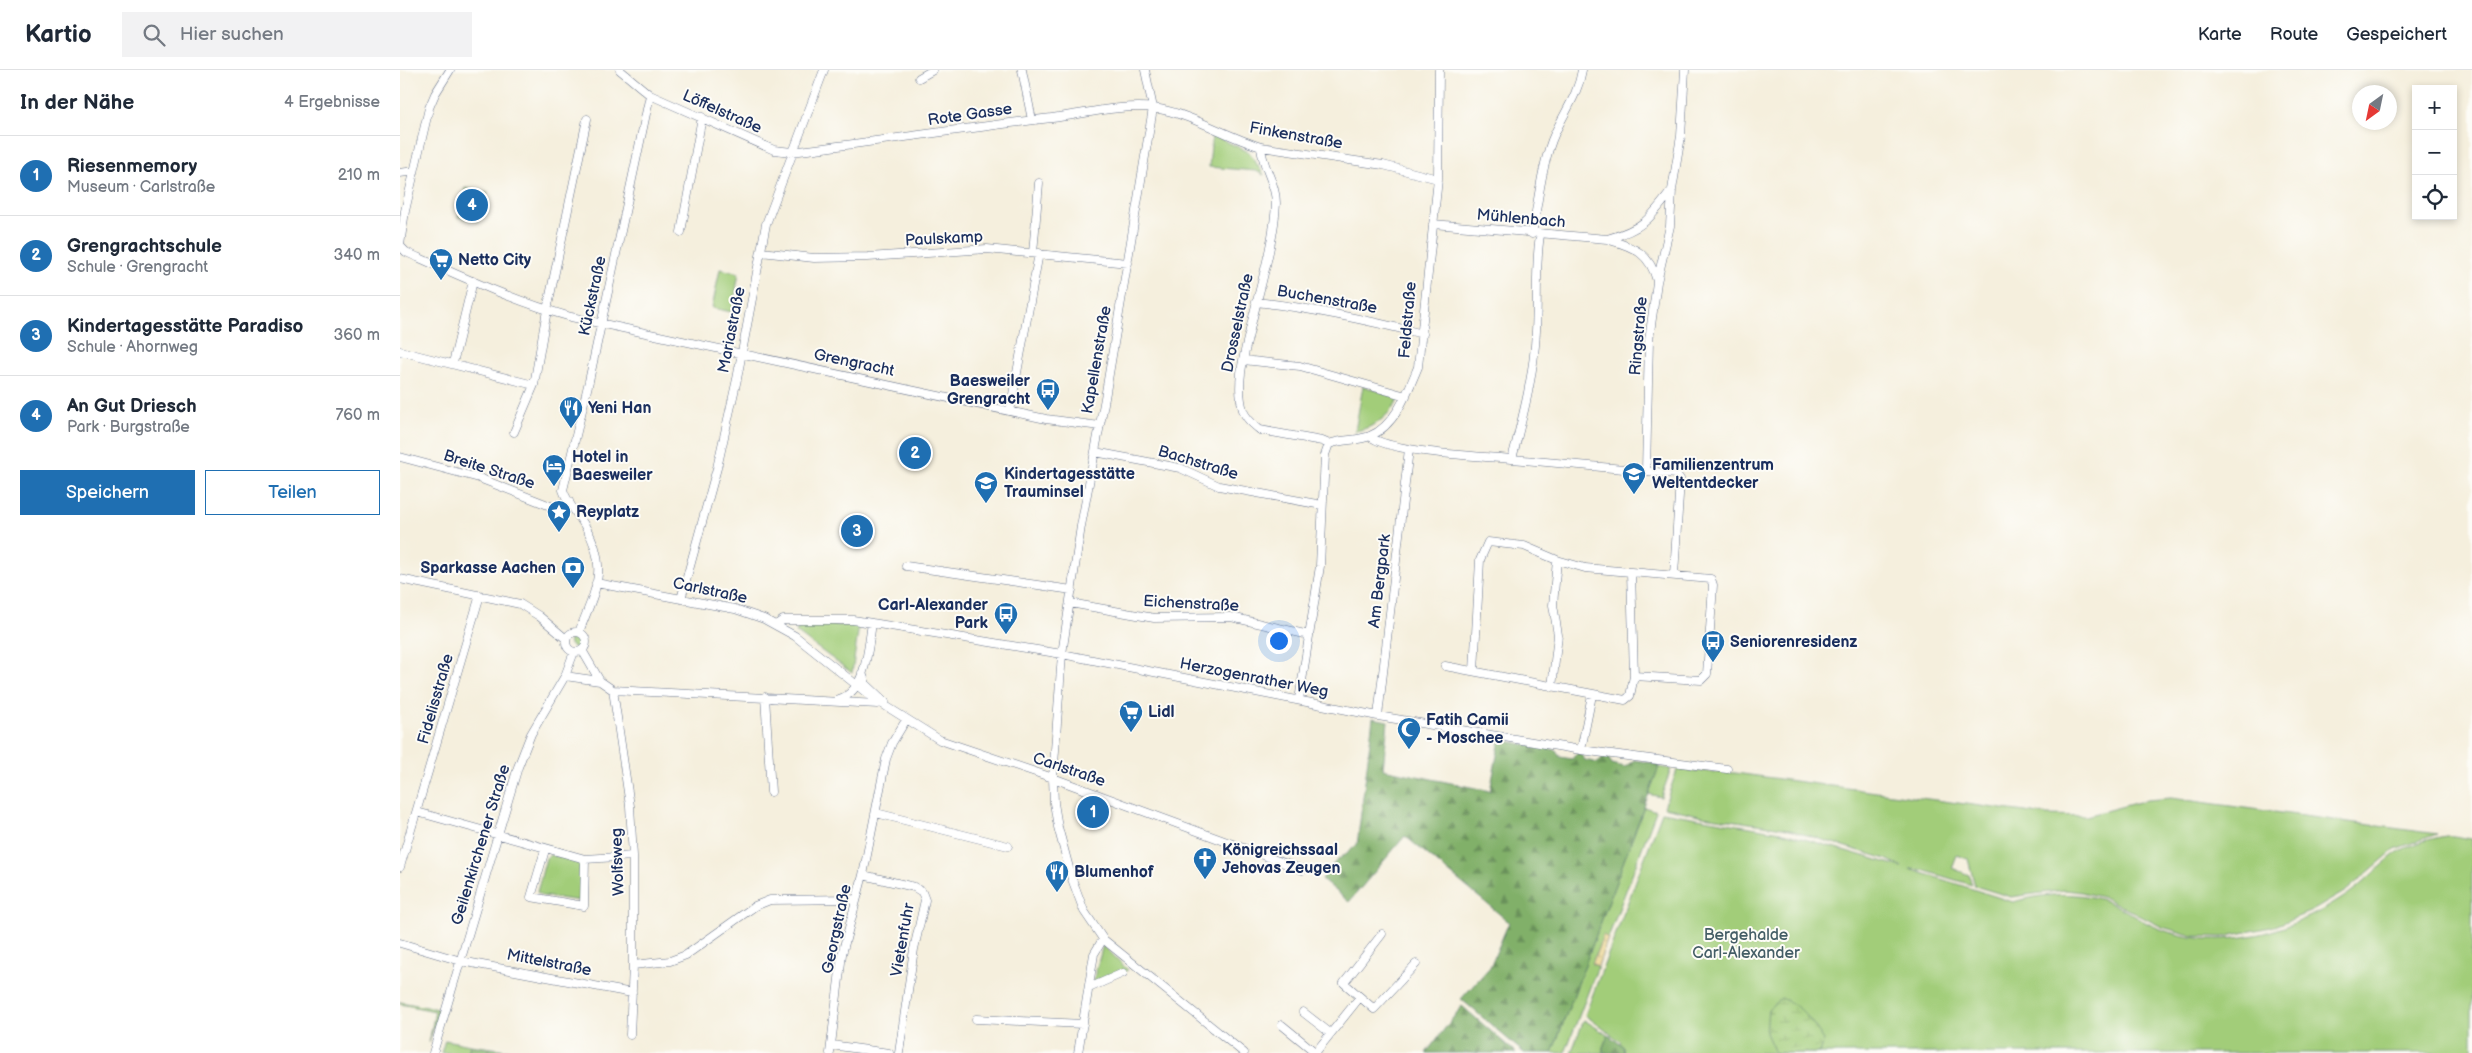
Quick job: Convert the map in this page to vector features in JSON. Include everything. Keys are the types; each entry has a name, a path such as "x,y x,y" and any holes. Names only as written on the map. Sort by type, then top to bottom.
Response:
{"street":[{"path":"400,245 405,211 429,108 435,94 450,70"},
{"name":"Löffelstraße","path":"620,70 650,95 774,150 792,152"},
{"name":"Mariastraße","path":"681,599 717,468 737,379 766,224 824,70"},
{"path":"919,78 933,70"},
{"path":"1022,70 1032,120"},
{"name":"Kapellenstraße","path":"1144,70 1152,108 1128,263 1062,654 1053,778 1058,827 1072,879 1084,911 1103,938 1244,1053"},
{"name":"Feldstraße","path":"1329,444 1370,436 1387,424 1406,396 1418,368 1438,179 1439,70"},
{"path":"1512,459 1532,375 1536,330 1536,235 1542,178 1554,133 1572,103 1579,87 1582,70"},
{"name":"Ringstraße","path":"1646,471 1649,340 1657,282 1670,226 1672,190 1681,136 1685,70"},
{"name":"Kückstraße","path":"569,501 563,490 602,324 650,95"},
{"name":"Rote Gasse","path":"792,152 1032,120 1132,108 1152,108"},
{"name":"Finkenstraße","path":"1152,108 1194,119 1242,142 1261,147 1383,165 1438,179"},
{"path":"681,232 702,118"},
{"path":"514,432 534,385 547,310 588,119"},
{"name":"Drosselstraße","path":"1261,147 1262,155 1272,180 1276,201 1243,360 1240,382 1243,411 1253,425 1260,430 1322,441 1329,444"},
{"path":"400,173 414,171"},
{"path":"1010,411 1036,253 1039,183"},
{"name":"Mühlenbach","path":"1607,239 1630,233 1643,225 1672,190"},
{"name":"Mühlenbach","path":"1433,224 1536,235 1607,239 1639,251 1650,261 1657,282"},
{"name":"Grengracht","path":"400,245 406,252 547,310 602,324 741,352 1010,411 1100,426"},
{"name":"Paulskamp","path":"761,252 814,258 868,257 987,249 1128,263"},
{"path":"453,363 473,281"},
{"name":"Buchenstraße","path":"1256,302 1306,307 1350,315 1422,334"},
{"path":"400,351 534,385"},
{"path":"1243,360 1300,366 1406,396"},
{"path":"1370,436 1376,442 1409,449 1676,474 1680,479 1674,575"},
{"path":"1299,700 1320,566 1325,455 1329,444"},
{"name":"Am Bergpark","path":"1378,716 1409,449"},
{"name":"Bachstraße","path":"1095,452 1180,468 1219,486 1322,505"},
{"name":"Breite Straße","path":"400,457 479,478 553,506 569,501"},
{"path":"569,501 596,548 600,559 596,583 580,632"},
{"path":"1474,671 1480,560 1488,542 1524,546 1557,560 1585,568 1710,579 1713,585 1707,674 1701,680 1634,676"},
{"path":"1552,687 1558,635 1553,606 1557,560"},
{"path":"906,566 1072,590"},
{"path":"1445,666 1625,700 1630,696 1634,676 1631,572"},
{"path":"400,579 520,604 539,616 566,639"},
{"name":"Carlstraße","path":"596,583 735,609 776,625 795,636 873,698 889,707"},
{"name":"Fidelisstraße","path":"400,867 418,812 480,595"},
{"name":"Eichenstraße","path":"1070,603 1154,618 1231,617 1310,636"},
{"name":"Herzogenrather Weg","path":"776,625 783,620 853,620 1062,654 1378,716 1581,750 1727,770"},
{"path":"831,700 847,696 854,690 862,673 872,623"},
{"path":"580,632 586,638 586,642 582,650 574,652 567,647 566,639 570,633 580,632"},
{"path":"582,650 600,682"},
{"name":"Geilenkirchener Straße","path":"433,1053 518,767 531,734 565,676 574,652"},
{"name":"Carlstraße","path":"862,673 866,684 889,707 906,720 940,740 961,749 1053,778 1303,870"},
{"path":"565,676 600,682 613,690 873,702 889,707"},
{"name":"Wolfsweg","path":"613,690 630,806 633,965 630,1035"},
{"path":"1581,750 1592,695"},
{"path":"765,697 771,792"},
{"name":"Georgstraße","path":"831,1049 842,954 863,875 886,759 892,743 906,720"},
{"path":"418,812 545,850 585,859 632,856"},
{"path":"876,813 1008,846"},
{"path":"545,850 531,897 584,906 585,859"},
{"name":"Vietenfuhr","path":"863,875 914,887 922,892 926,900 914,949 899,1053"},
{"path":"633,965 670,962 686,956 755,906 770,900 856,900"},
{"path":"1382,934 1344,983 1374,1009 1416,964"},
{"path":"1078,1053 1094,954 1103,938"},
{"name":"Mittelstraße","path":"400,944 461,961 632,993"},
{"path":"1089,988 1123,973"},
{"path":"1282,1025 1315,1053 1360,997"},
{"path":"1303,1012 1330,1034"},
{"path":"976,1020 1082,1024"},
{"path":"831,1049 889,1053"}],"green space":[{"path":"1212,135 1249,152 1264,175 1256,171 1209,167"},
{"path":"465,188 488,193 478,222 458,217"},
{"path":"720,269 739,273 732,312 712,308"},
{"path":"1363,386 1399,398 1381,420 1369,427 1355,431"},
{"path":"800,625 859,626 852,673 796,632"},
{"path":"575,636 581,642 575,648 569,642"},
{"path":"1373,718 1388,721 1383,769 1490,791 1500,740 1556,750 1560,757 1572,759 1577,753 1581,754 1585,760 1598,763 1603,757 1608,758 1612,764 1625,767 1634,760 1660,764 1552,1053 1524,1053 1461,999 1490,967 1509,922 1405,836 1349,902 1322,879 1335,862 1357,845"},
{"path":"1659,767 1671,769 1661,797 1648,794"},
{"name":"Bergehalde Carl-Alexander","path":"1677,770 1735,773 2047,815 2086,816 2147,800 2171,798 2437,834 2395,849 2346,891 2312,911 2275,926 2223,937 2193,936 2162,927 2105,898 2081,892 2065,890 2011,897 1975,886 1968,859 1957,855 1952,868 1969,875 1972,885 1922,870 1910,869 2013,902 2035,897 2058,895 2092,897 2114,905 2158,928 2194,938 2243,937 2284,927 2323,910 2347,895 2395,854 2409,847 2446,836 2472,839 2472,1053 1617,1053 1621,1042 1585,1015 1662,812 1780,832 1902,867 1886,859 1783,828 1703,816 1664,807"},
{"path":"1644,807 1656,811 1608,938 1603,936 1592,964 1598,966 1565,1053 1552,1053"},
{"path":"550,855 581,861 581,901 542,896 537,892 546,858"},
{"path":"1103,945 1128,970 1092,985"},
{"path":"1781,998 1789,1001 1801,1010 1824,1040 1819,1053 1775,1053 1766,1033 1768,1009"},
{"path":"400,1002 439,1009 429,1043 435,1011 400,1004"},
{"path":"1462,1006 1516,1053 1426,1053"},
{"path":"1584,1020 1608,1035 1603,1047 1603,1053 1571,1053"},
{"path":"1608,1035 1623,1046 1624,1053 1603,1053 1603,1047"},
{"path":"445,1040 470,1045 468,1053 441,1053"},
{"path":"470,1045 529,1053 468,1053"}],"sand":[{"path":"1603,935 1608,938 1598,966 1592,964"}],"place":[{"name":"An Gut Driesch","path":"472,205"},
{"name":"Netto City","path":"441,281"},
{"name":"Baesweiler Grengracht","path":"1048,411"},
{"name":"Yeni Han","path":"571,429"},
{"name":"Grengrachtschule","path":"915,453"},
{"name":"Hotel in Baesweiler","path":"554,487"},
{"name":"Familienzentrum Weltentdecker","path":"1634,495"},
{"name":"Kindertagesstätte Trauminsel","path":"986,504"},
{"name":"Kindertagesstätte Paradiso","path":"857,531"},
{"name":"Reyplatz","path":"559,533"},
{"name":"Sparkasse Aachen","path":"573,589"},
{"name":"Carl-Alexander Park","path":"1006,635"},
{"name":"Seniorenresidenz","path":"1713,663"},
{"name":"Lidl","path":"1131,733"},
{"name":"Fatih Camii - Moschee","path":"1409,750"},
{"name":"Riesenmemory","path":"1093,812"},
{"name":"Königreichssaal Jehovas Zeugen","path":"1205,880"},
{"name":"Blumenhof","path":"1057,893"}]}
